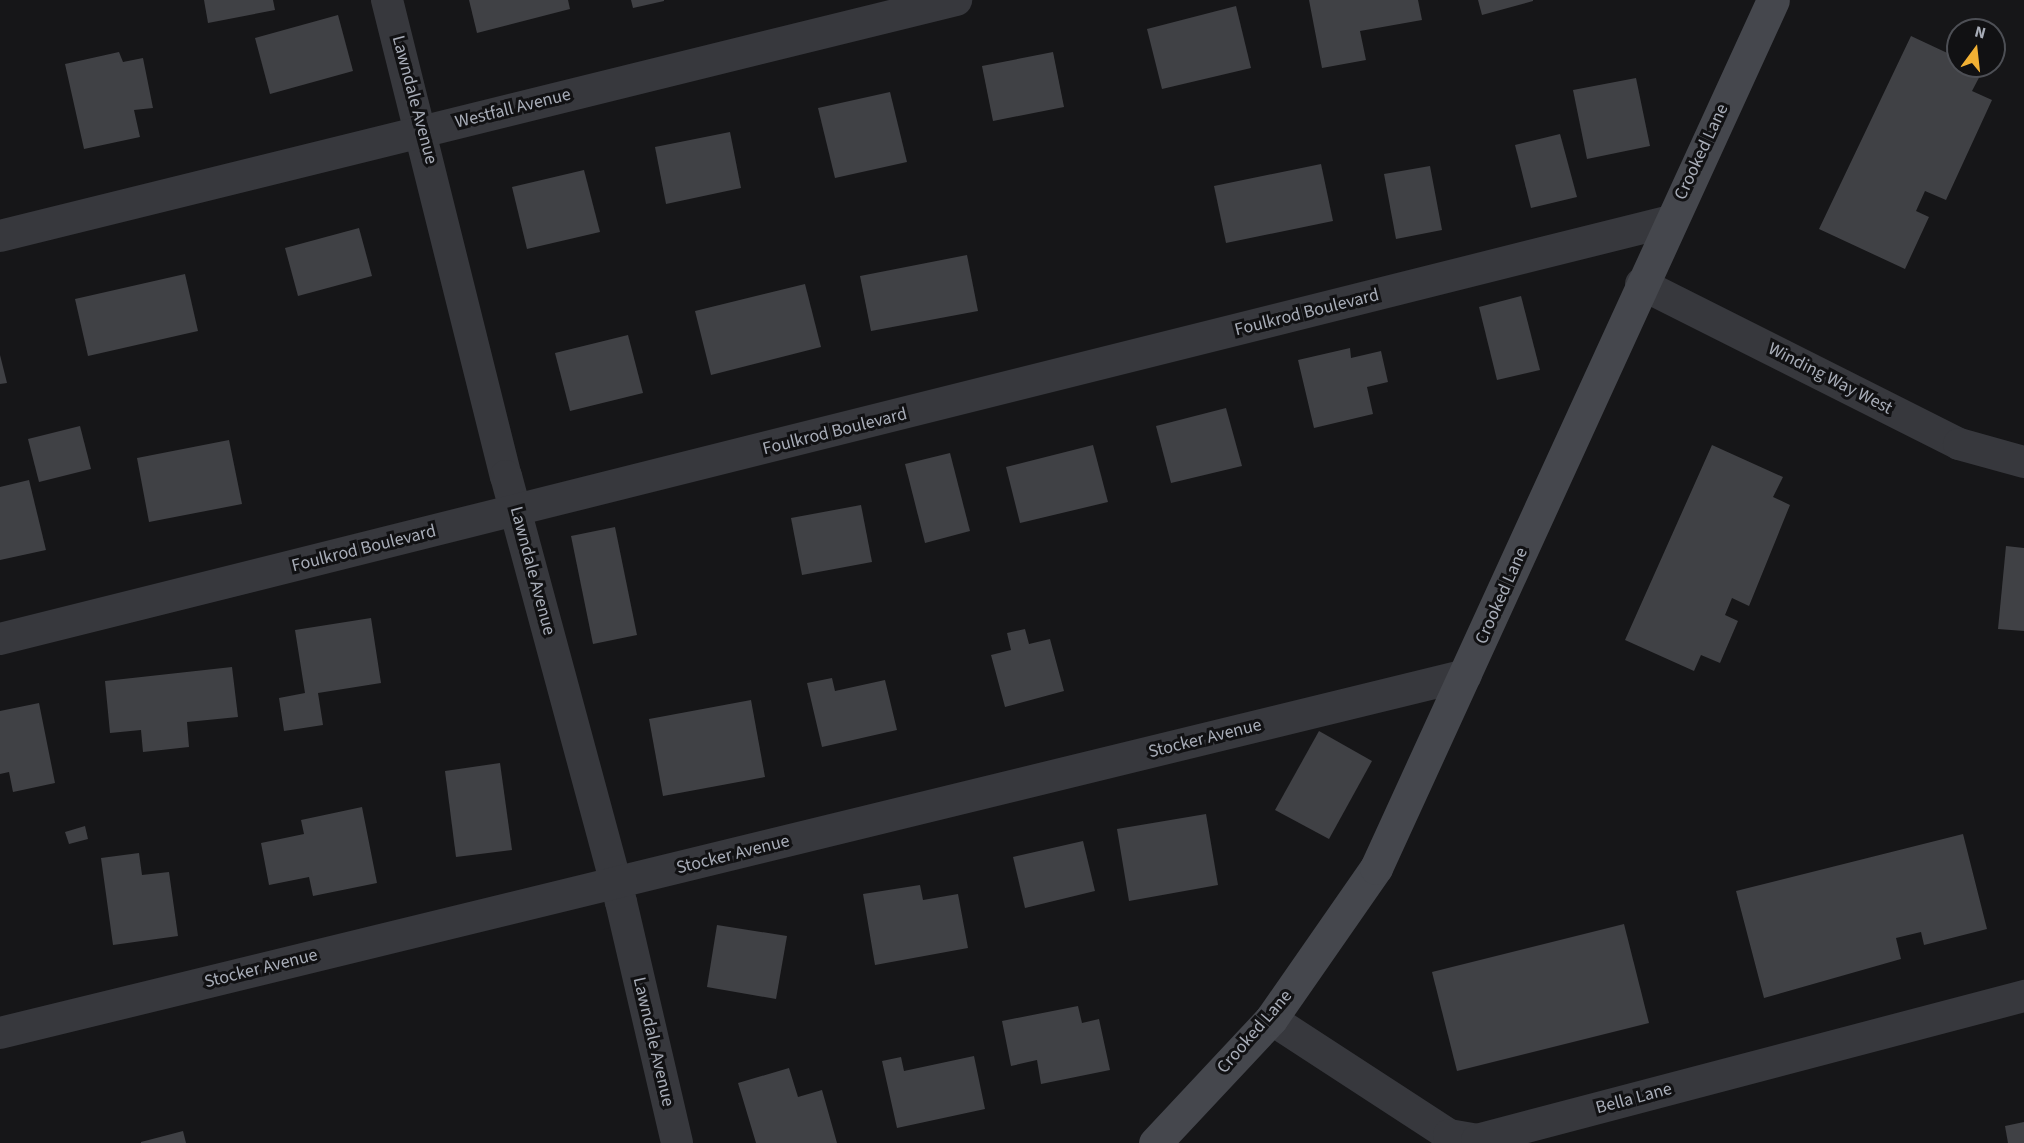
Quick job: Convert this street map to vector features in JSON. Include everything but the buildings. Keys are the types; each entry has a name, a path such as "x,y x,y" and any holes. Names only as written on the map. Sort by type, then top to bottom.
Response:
{"street":[{"name":"Lawndale Avenue","path":"387,0 423,132 517,513 616,882 677,1143"},
{"name":"Westfall Avenue","path":"0,236 957,0"},
{"name":"Crooked Lane","path":"1155,1143 1271,1019 1376,868 1466,675 1641,284 1773,0"},
{"name":"Foulkrod Boulevard","path":"0,639 517,513 1670,221"},
{"name":"Winding Way West","path":"1641,284 1959,444 2024,462"},
{"name":"Stocker Avenue","path":"0,1033 1466,675"},
{"name":"Bella Lane","path":"1271,1019 1449,1135 1477,1140 2024,996"}]}
